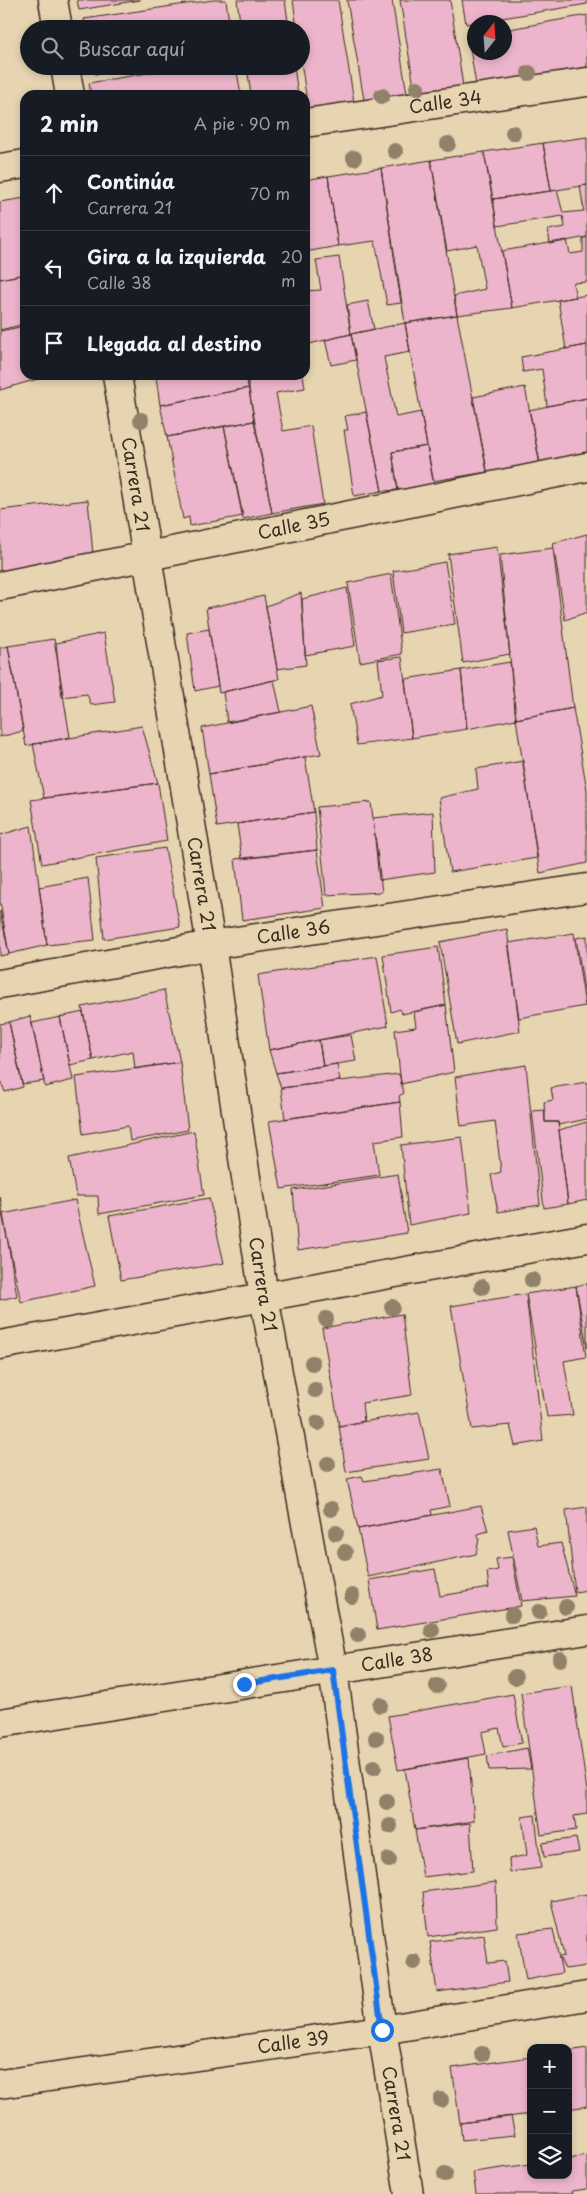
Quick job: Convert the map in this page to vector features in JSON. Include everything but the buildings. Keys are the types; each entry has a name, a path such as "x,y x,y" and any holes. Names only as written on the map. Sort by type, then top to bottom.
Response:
{"street":[{"path":"53,0 56,20"},
{"path":"67,75 69,90"},
{"name":"Calle 34","path":"310,122 587,82"},
{"path":"0,168 20,165"},
{"name":"Carrera 21","path":"118,380 211,945 264,1297 333,1670 382,2030 410,2194"},
{"name":"Calle 35","path":"0,586 587,467"},
{"name":"Calle 36","path":"0,984 211,945 587,888"},
{"path":"0,1345 587,1238"},
{"name":"Calle 38","path":"0,1723 587,1630"},
{"name":"Calle 39","path":"0,2084 382,2030 587,1996"}],"route":[{"path":"244,1684 333,1670 382,2030"}]}
